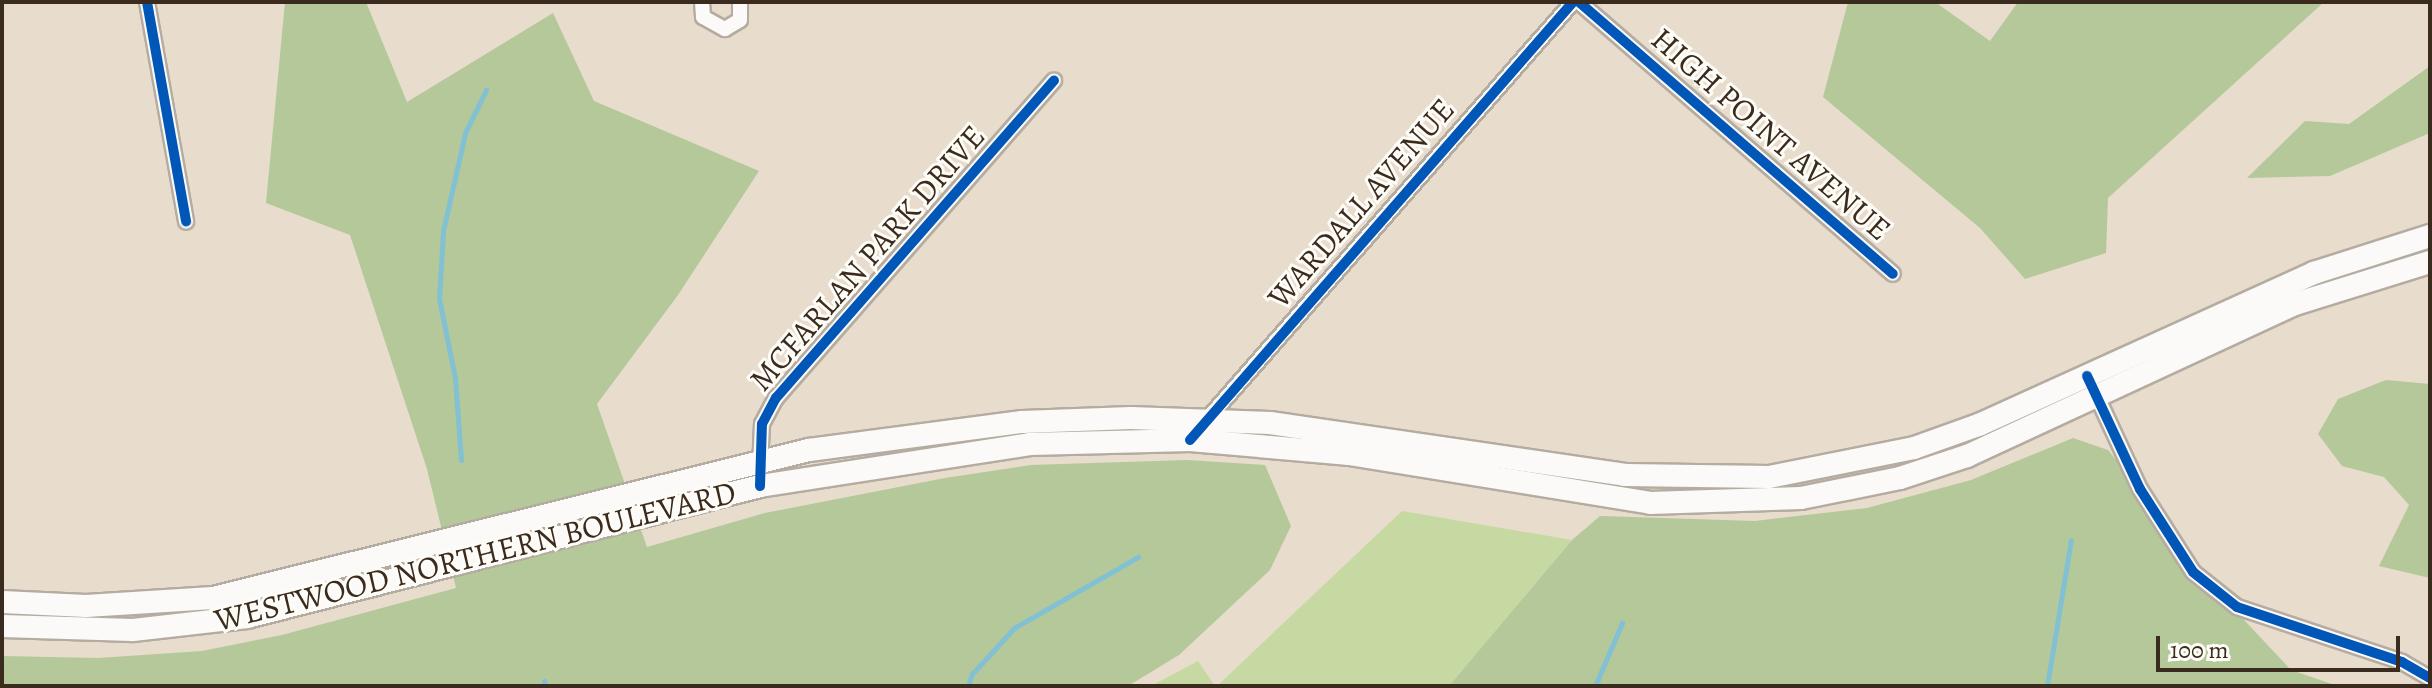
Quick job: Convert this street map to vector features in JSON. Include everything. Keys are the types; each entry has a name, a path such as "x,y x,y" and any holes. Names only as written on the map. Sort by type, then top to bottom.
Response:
{"main road":[{"name":"WESTWOOD NORTHERN BOULEVARD","path":"2,602 86,606 213,598 809,450 1022,422 1207,419 1368,434 1625,475 1769,477 1914,448 2087,376 2314,273 2430,236"},
{"name":"WESTWOOD NORTHERN BOULEVARD","path":"2,626 133,630 247,617 760,486 1030,444 1190,440 1349,454 1600,497 1698,505 1801,498 1900,478 2024,433 2295,304 2430,262"}],"street":[{"path":"147,2 186,222"},
{"path":"702,2 703,17 725,29 740,20 740,2"},
{"name":"HIGH POINT AVENUE","path":"1576,2 1893,274"},
{"name":"WARDALL AVENUE","path":"1190,440 1576,2"},
{"name":"MCFARLAN PARK DRIVE","path":"760,486 762,424 776,398 1054,80"},
{"path":"2087,376 2140,489 2193,572 2237,607 2402,662 2430,678"}],"green space":[{"path":"285,2 366,2 407,102 553,13 594,101 759,171 678,295 597,404 647,547 765,513 945,478 1031,465 1187,460 1265,465 1291,526 1270,570 1179,655 1128,686 2,686 2,656 98,658 202,651 282,635 456,588 427,469 350,235 266,203"},
{"path":"1848,2 1935,2 1990,41 2018,2 2324,2 2108,198 2106,253 2025,279 1980,228 1823,97"},
{"path":"2430,66 2430,133 2330,176 2247,178 2305,121 2349,124"},
{"path":"2386,380 2430,384 2430,578 2379,566 2409,505 2384,477 2342,466 2318,434 2338,399"},
{"path":"2073,438 2108,450 2140,489 2169,540 2291,670 2338,686 1449,686 1572,540 1600,516 1755,521 1867,508 1971,480"},
{"path":"1402,511 1572,540 1449,686 1217,686"},
{"path":"1198,661 1215,686 1151,686"}],"waterway":[{"path":"461,460 455,378 439,299 443,231 465,133 486,90"},
{"path":"2047,686 2071,540"},
{"path":"968,686 972,674 1014,628 1138,557"},
{"path":"1595,686 1622,623"},
{"path":"544,681 546,686"}],"cycle path":[{"path":"147,2 186,222"},
{"path":"1190,440 1573,2"},
{"path":"1579,2 1893,274"},
{"path":"760,486 762,424 776,398 1054,80"},
{"path":"2087,376 2140,489 2193,572 2237,607 2402,662 2430,678"}]}
